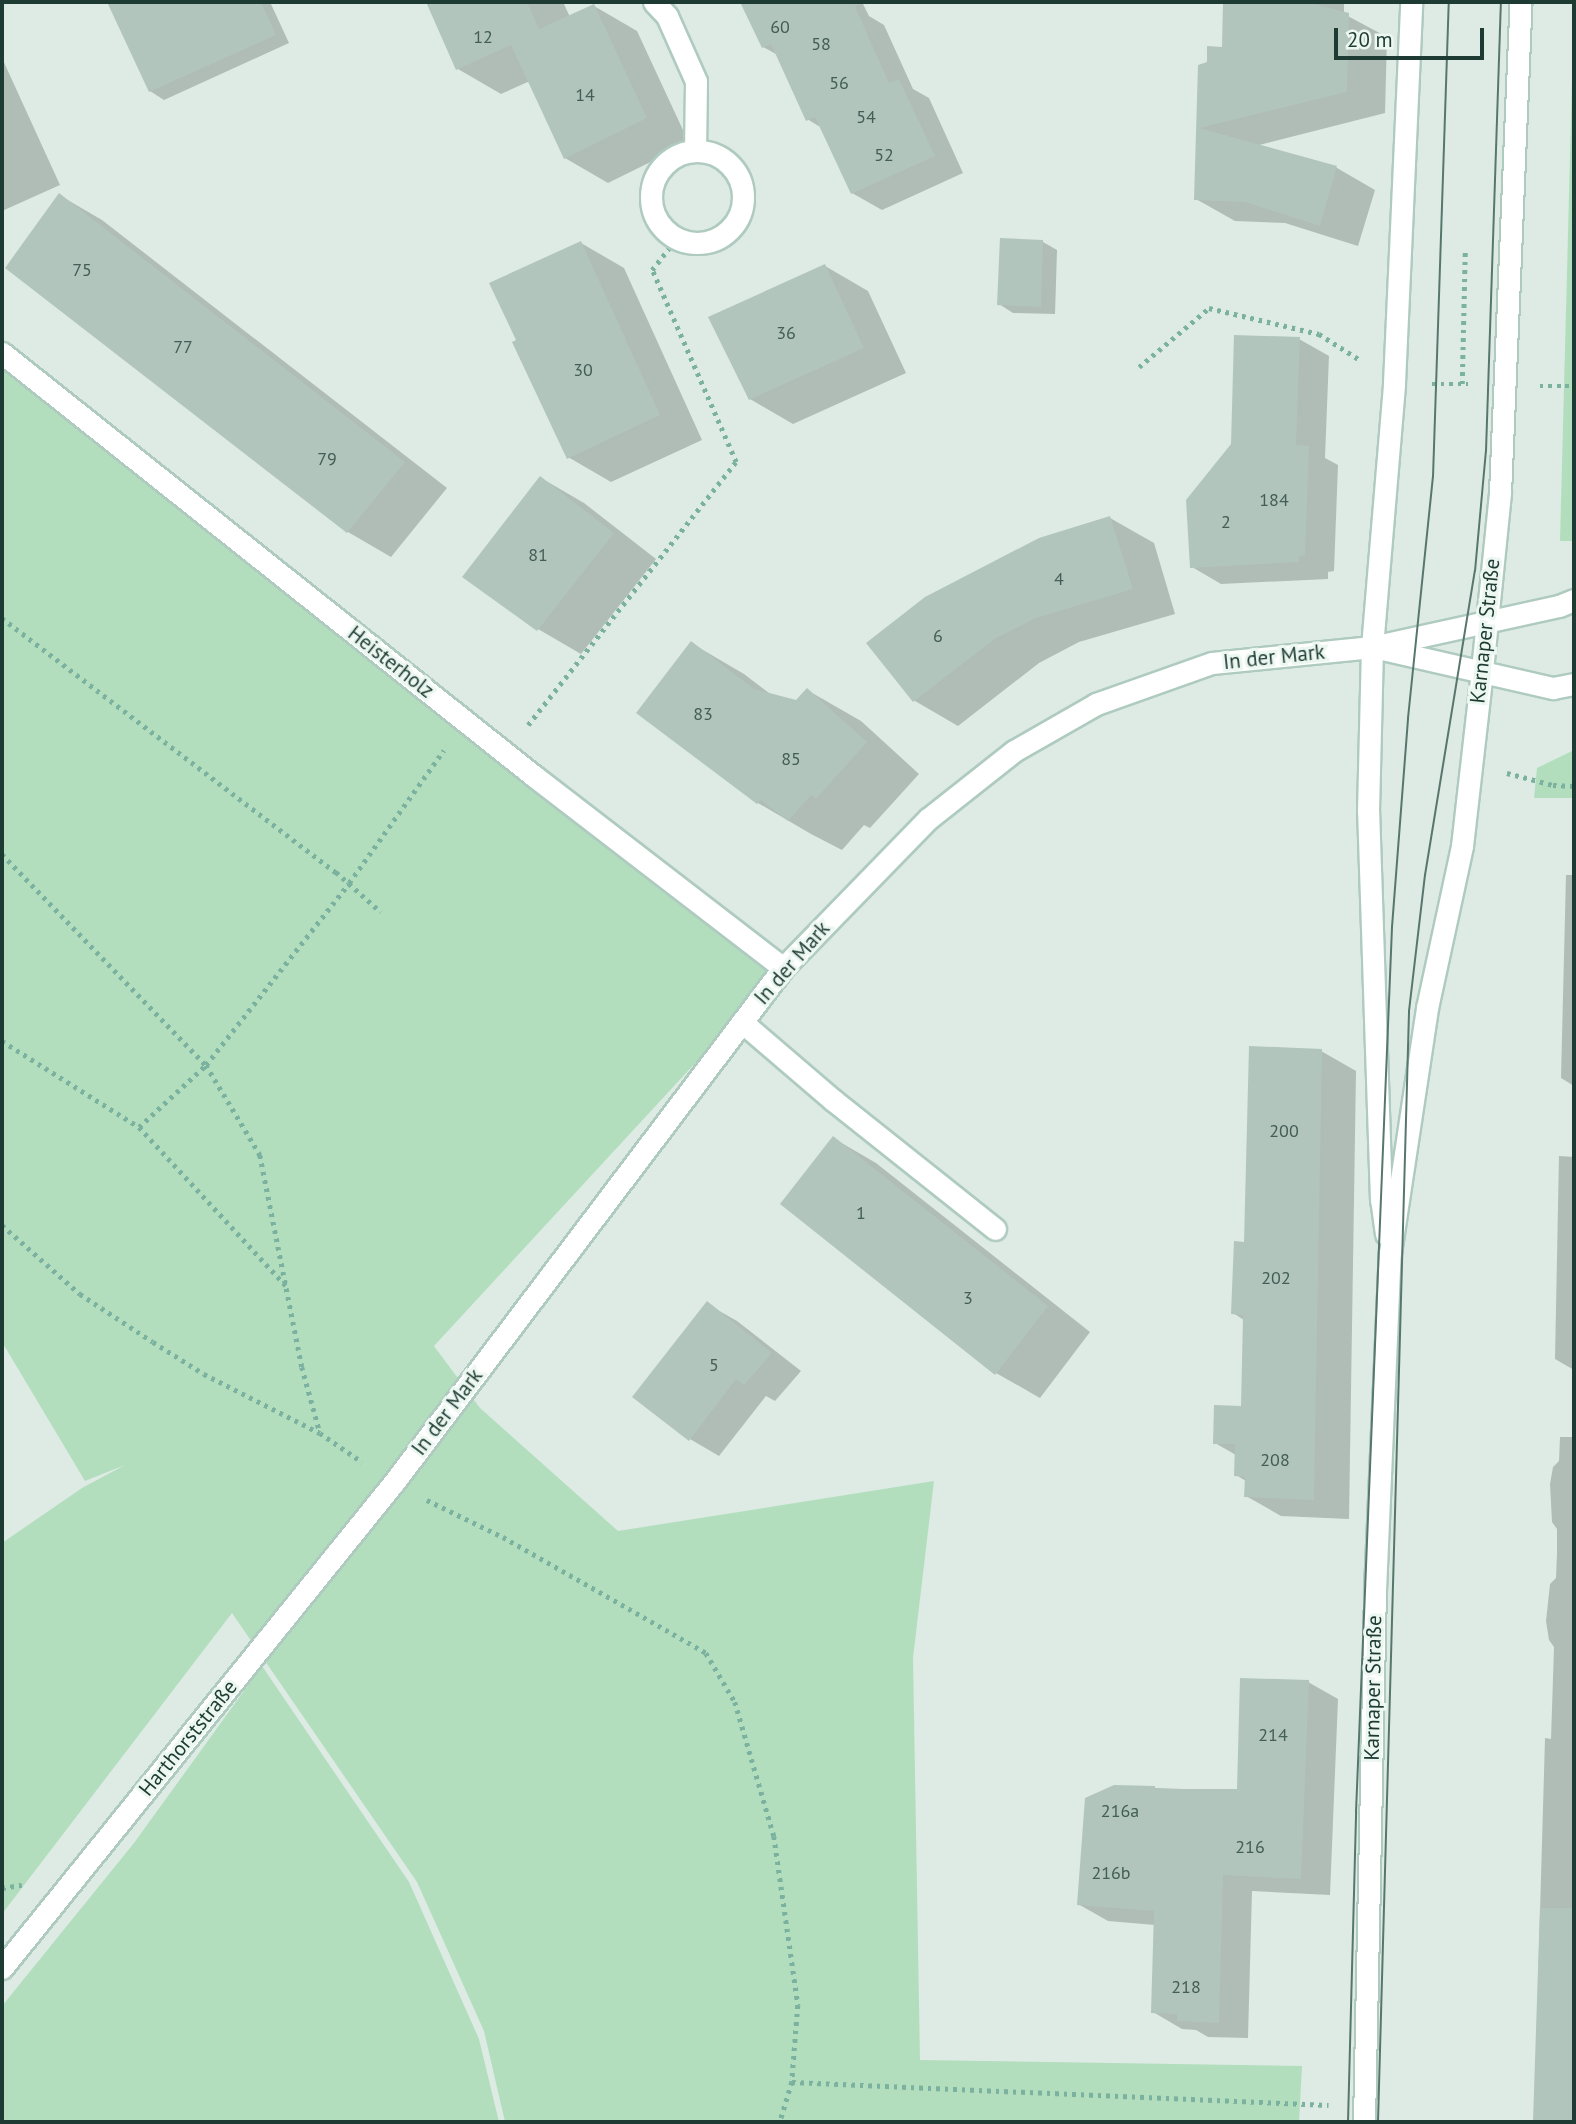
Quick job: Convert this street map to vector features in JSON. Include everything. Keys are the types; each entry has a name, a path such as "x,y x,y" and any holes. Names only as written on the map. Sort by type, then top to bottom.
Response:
{"street":[{"path":"654,2 667,16 696,81 695,150"},
{"name":"Karnaper Straße","path":"1390,1253 1381,1200 1368,811 1372,647 1394,383 1411,2"},
{"name":"Karnaper Straße","path":"1365,2115 1376,1590 1390,1253 1427,1008 1462,846 1482,670 1500,493 1521,2"},
{"path":"695,150 717,155 736,171 743,195 741,212 733,226 718,238 703,243 676,239 663,230 655,218 650,191 663,164 682,152 695,150"},
{"name":"Heisterholz","path":"2,354 505,753 783,968"},
{"path":"1372,647 1559,606 1574,600"},
{"path":"1372,647 1553,688 1574,684"},
{"name":"In der Mark","path":"374,1507 783,968 928,819 1014,751 1096,704 1212,663 1372,647"},
{"path":"742,1022 995,1229"},
{"name":"Harthorststraße","path":"2,1968 374,1507"}],"path":[{"path":"505,753 736,462 652,270 676,239"},
{"path":"1462,384 1465,250"},
{"path":"1139,367 1209,308 1320,334 1394,383 1504,385"},
{"path":"2,618 349,883 381,912"},
{"path":"139,1127 206,1065 349,883 465,720"},
{"path":"1471,763 1553,785 1574,786"},
{"path":"2,854 206,1065 260,1156 302,1367 320,1433"},
{"path":"2,1041 139,1127 286,1286"},
{"path":"2,1225 80,1294 204,1374 320,1433 437,1506 503,1537 706,1653 735,1702 774,1836 798,2005 792,2082 780,2122"},
{"path":"792,2082 1365,2115"}],"green space":[{"path":"1574,2 1574,541 1560,541"},
{"path":"2,353 783,968 434,1346 480,1408 618,1531 934,1481 913,1658 920,2060 1302,2066 1299,2122 505,2122 484,2031 417,1882 232,1613 2,1914 2,1543 82,1488 125,1465 85,1481 2,1342"},
{"path":"1574,750 1574,798 1534,798 1537,768"},
{"path":"262,1666 409,1882 479,2039 499,2122 2,2122 2,2006 134,1843"}],"building":[{"path":"107,2 261,2 276,35 149,92"},
{"path":"426,2 527,2 539,29 594,4 647,118 564,159 511,45 456,70"},
{"path":"740,2 866,2 855,6 889,83 899,79 935,156 851,194 815,117 806,121 771,44 762,48"},
{"path":"1223,2 1307,2 1349,13 1347,92 1199,128 1337,166 1320,226 1245,202 1194,200 1198,65 1207,62 1207,46 1222,47"},
{"path":"59,193 405,462 347,533 5,268"},
{"path":"1000,238 1043,240 1041,307 997,305"},
{"path":"581,241 660,415 567,459 512,342 516,340 489,283"},
{"path":"825,264 864,348 749,400 708,317"},
{"path":"1234,335 1300,337 1296,445 1309,446 1305,555 1299,556 1299,562 1190,568 1186,500 1231,444"},
{"path":"540,476 614,533 537,631 462,577"},
{"path":"1110,516 1133,589 1036,618 996,638 913,702 866,643 925,597 1039,538"},
{"path":"691,641 754,689 796,700 807,688 867,742 816,799 811,795 788,821 761,800 757,804 636,713"},
{"path":"1249,1046 1322,1049 1314,1500 1244,1497 1245,1477 1234,1476 1235,1444 1213,1444 1214,1405 1241,1406 1243,1315 1231,1314 1234,1241 1244,1242"},
{"path":"833,1136 1048,1306 995,1375 780,1204"},
{"path":"707,1301 772,1353 744,1385 736,1379 689,1441 632,1397"},
{"path":"1240,1678 1309,1680 1301,1879 1223,1875 1219,2023 1177,2021 1177,2014 1151,2013 1154,1911 1077,1905 1085,1798 1114,1785 1155,1786 1155,1789 1237,1789"},
{"path":"1540,1908 1574,1908 1574,2122 1533,2122"}],"tram line":[{"path":"1348,2122 1356,1812 1392,927 1408,718 1433,477 1449,2"},
{"path":"1378,2122 1409,1011 1425,875 1475,571 1486,451 1501,2"}]}
